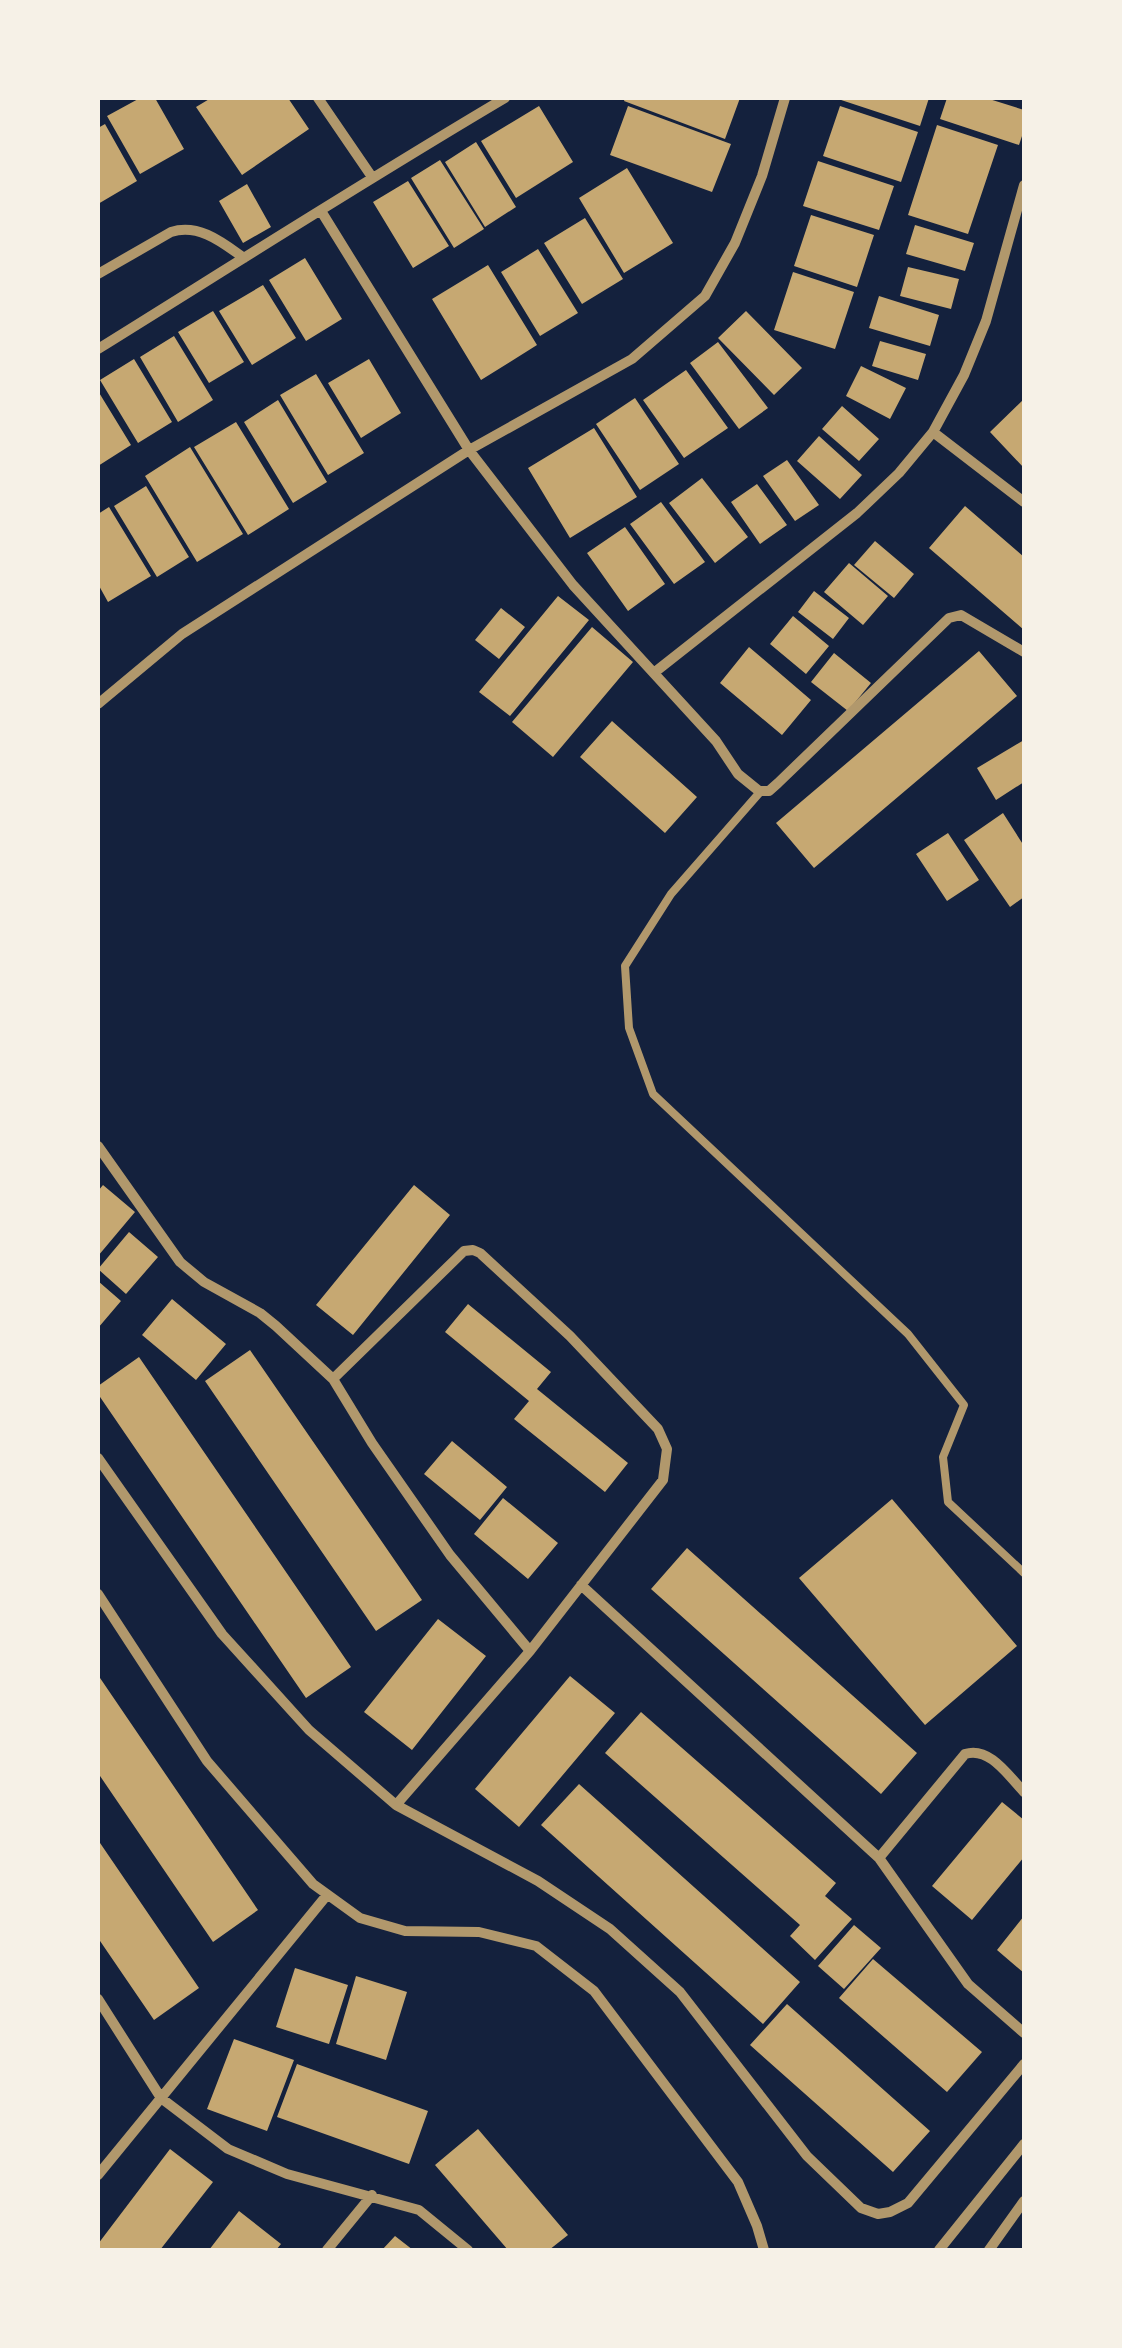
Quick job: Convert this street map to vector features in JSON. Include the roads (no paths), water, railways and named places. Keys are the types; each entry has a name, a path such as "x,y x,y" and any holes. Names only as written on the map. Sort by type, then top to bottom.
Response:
{"street":[{"path":"318,98 372,177"},
{"path":"98,349 505,98"},
{"path":"98,704 182,634 469,450 632,359 704,296 749,210 785,98"},
{"path":"654,672 857,513 900,473 933,432 964,375 986,322 1024,186"},
{"path":"321,211 469,450 573,585 716,740 738,774 760,791 768,791 778,783 949,618 961,615 1024,652"},
{"path":"98,274 180,228 221,241 244,258"},
{"path":"933,432 1024,502"},
{"path":"98,1146 180,1262 204,1282 276,1326 332,1380 450,1555 530,1651"},
{"path":"332,1380 464,1251 473,1250 570,1336 658,1429 667,1449 662,1480 530,1651 396,1805"},
{"path":"98,1458 222,1634 309,1730 396,1805 538,1882 610,1928 680,1992 807,2156 861,2208 878,2214 908,2203 1024,2064"},
{"path":"581,1585 880,1858 968,1984 1024,2033"},
{"path":"98,1594 208,1761 313,1884 360,1918 405,1931 479,1932 536,1946 594,1991 738,2182 764,2250"},
{"path":"880,1858 965,1754 985,1753 1024,1792"},
{"path":"98,2174 327,1895"},
{"path":"98,1999 161,2098 228,2148 287,2174 418,2210 468,2250"},
{"path":"940,2250 1024,2144"},
{"path":"327,2250 372,2196"},
{"path":"989,2250 1024,2201"}],"lane":[{"path":"760,791 671,894 625,966 629,1028 653,1094 908,1334 964,1405 944,1457 948,1502 1024,1573"}]}
